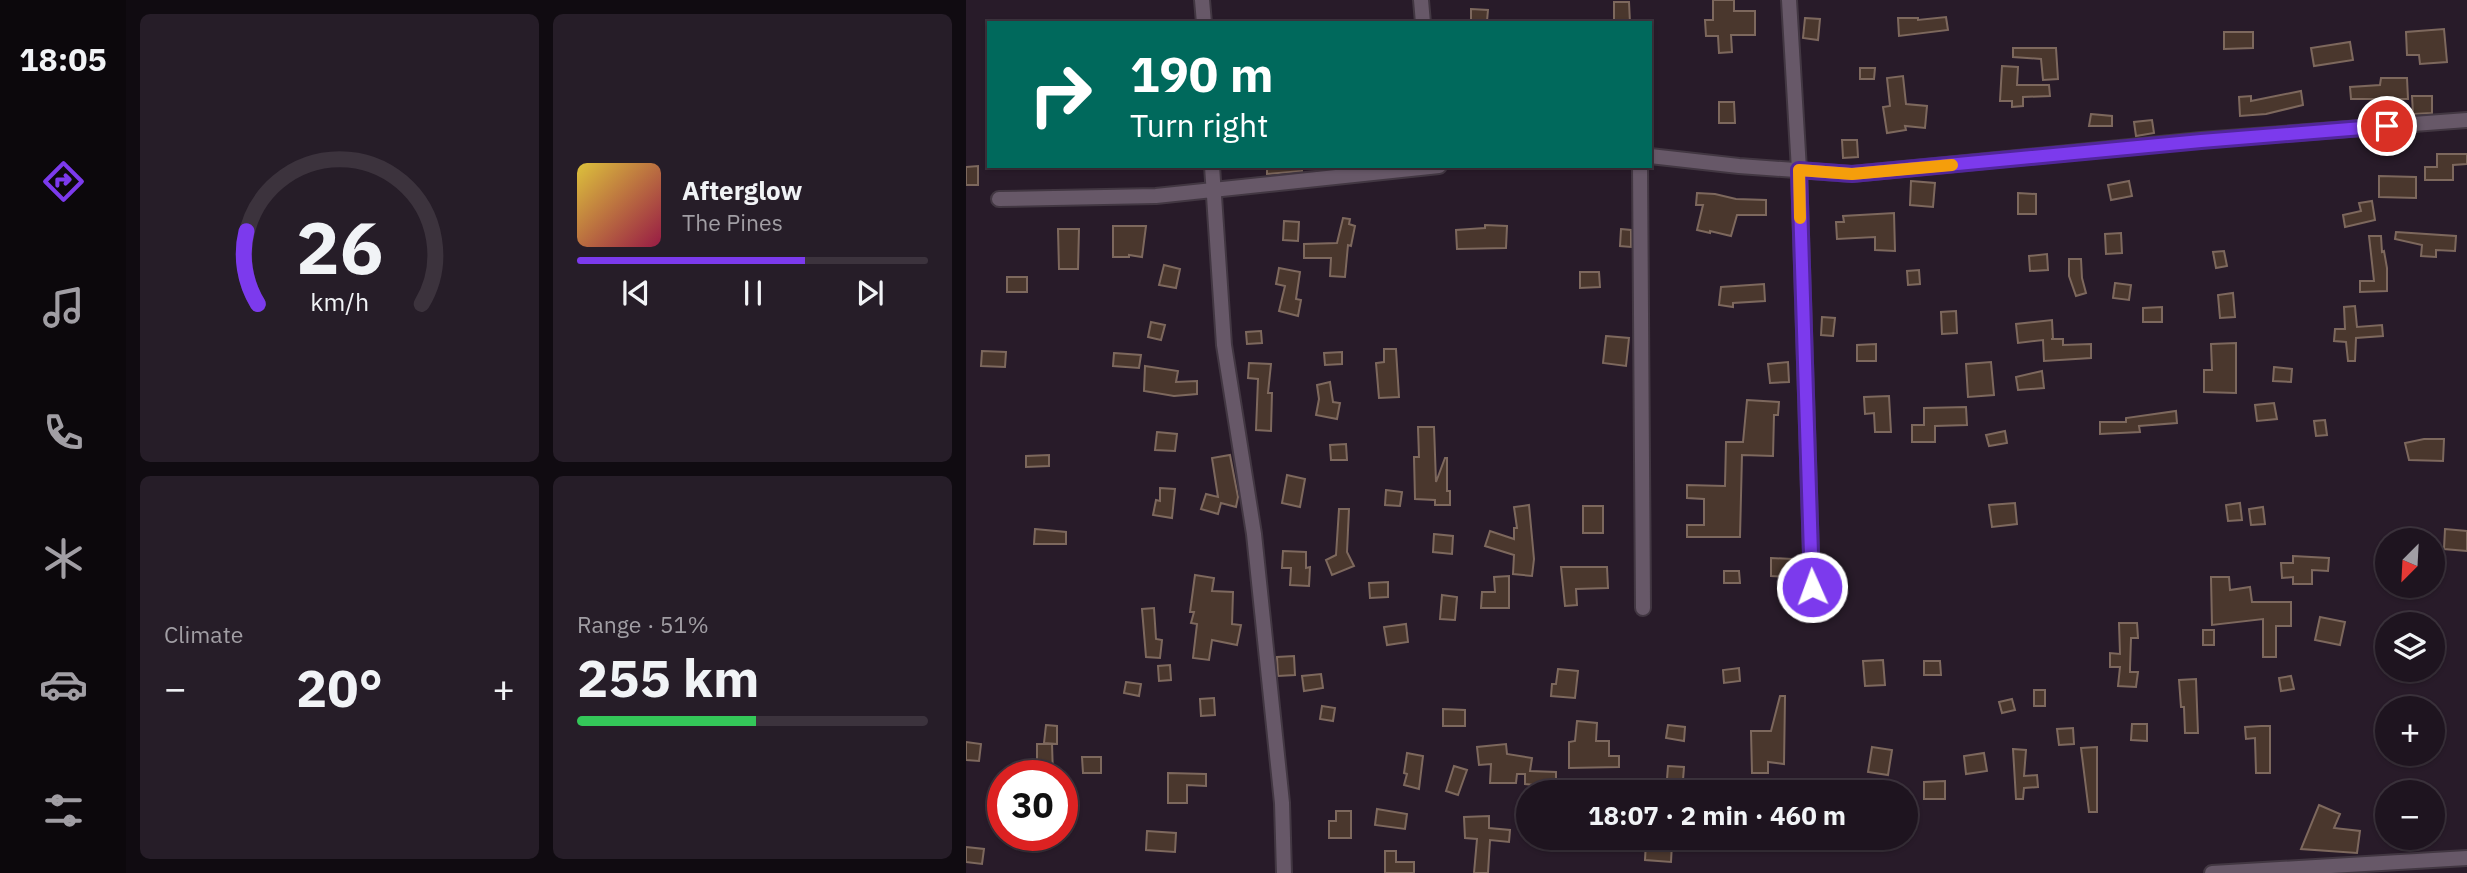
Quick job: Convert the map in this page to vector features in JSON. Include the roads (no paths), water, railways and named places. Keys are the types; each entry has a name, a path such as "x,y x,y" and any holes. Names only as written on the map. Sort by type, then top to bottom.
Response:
{"street":[{"path":"1202,0 1203,21"},
{"path":"1421,0 1423,21"},
{"path":"1790,0 1799,170 1812,587"},
{"path":"1652,156 1852,174 2201,141 2467,120"},
{"path":"1212,168 1224,345 1254,534 1282,803 1284,873"},
{"path":"999,199 1156,196 1419,168"},
{"path":"1640,168 1643,608"},
{"path":"2212,873 2467,858"}]}
